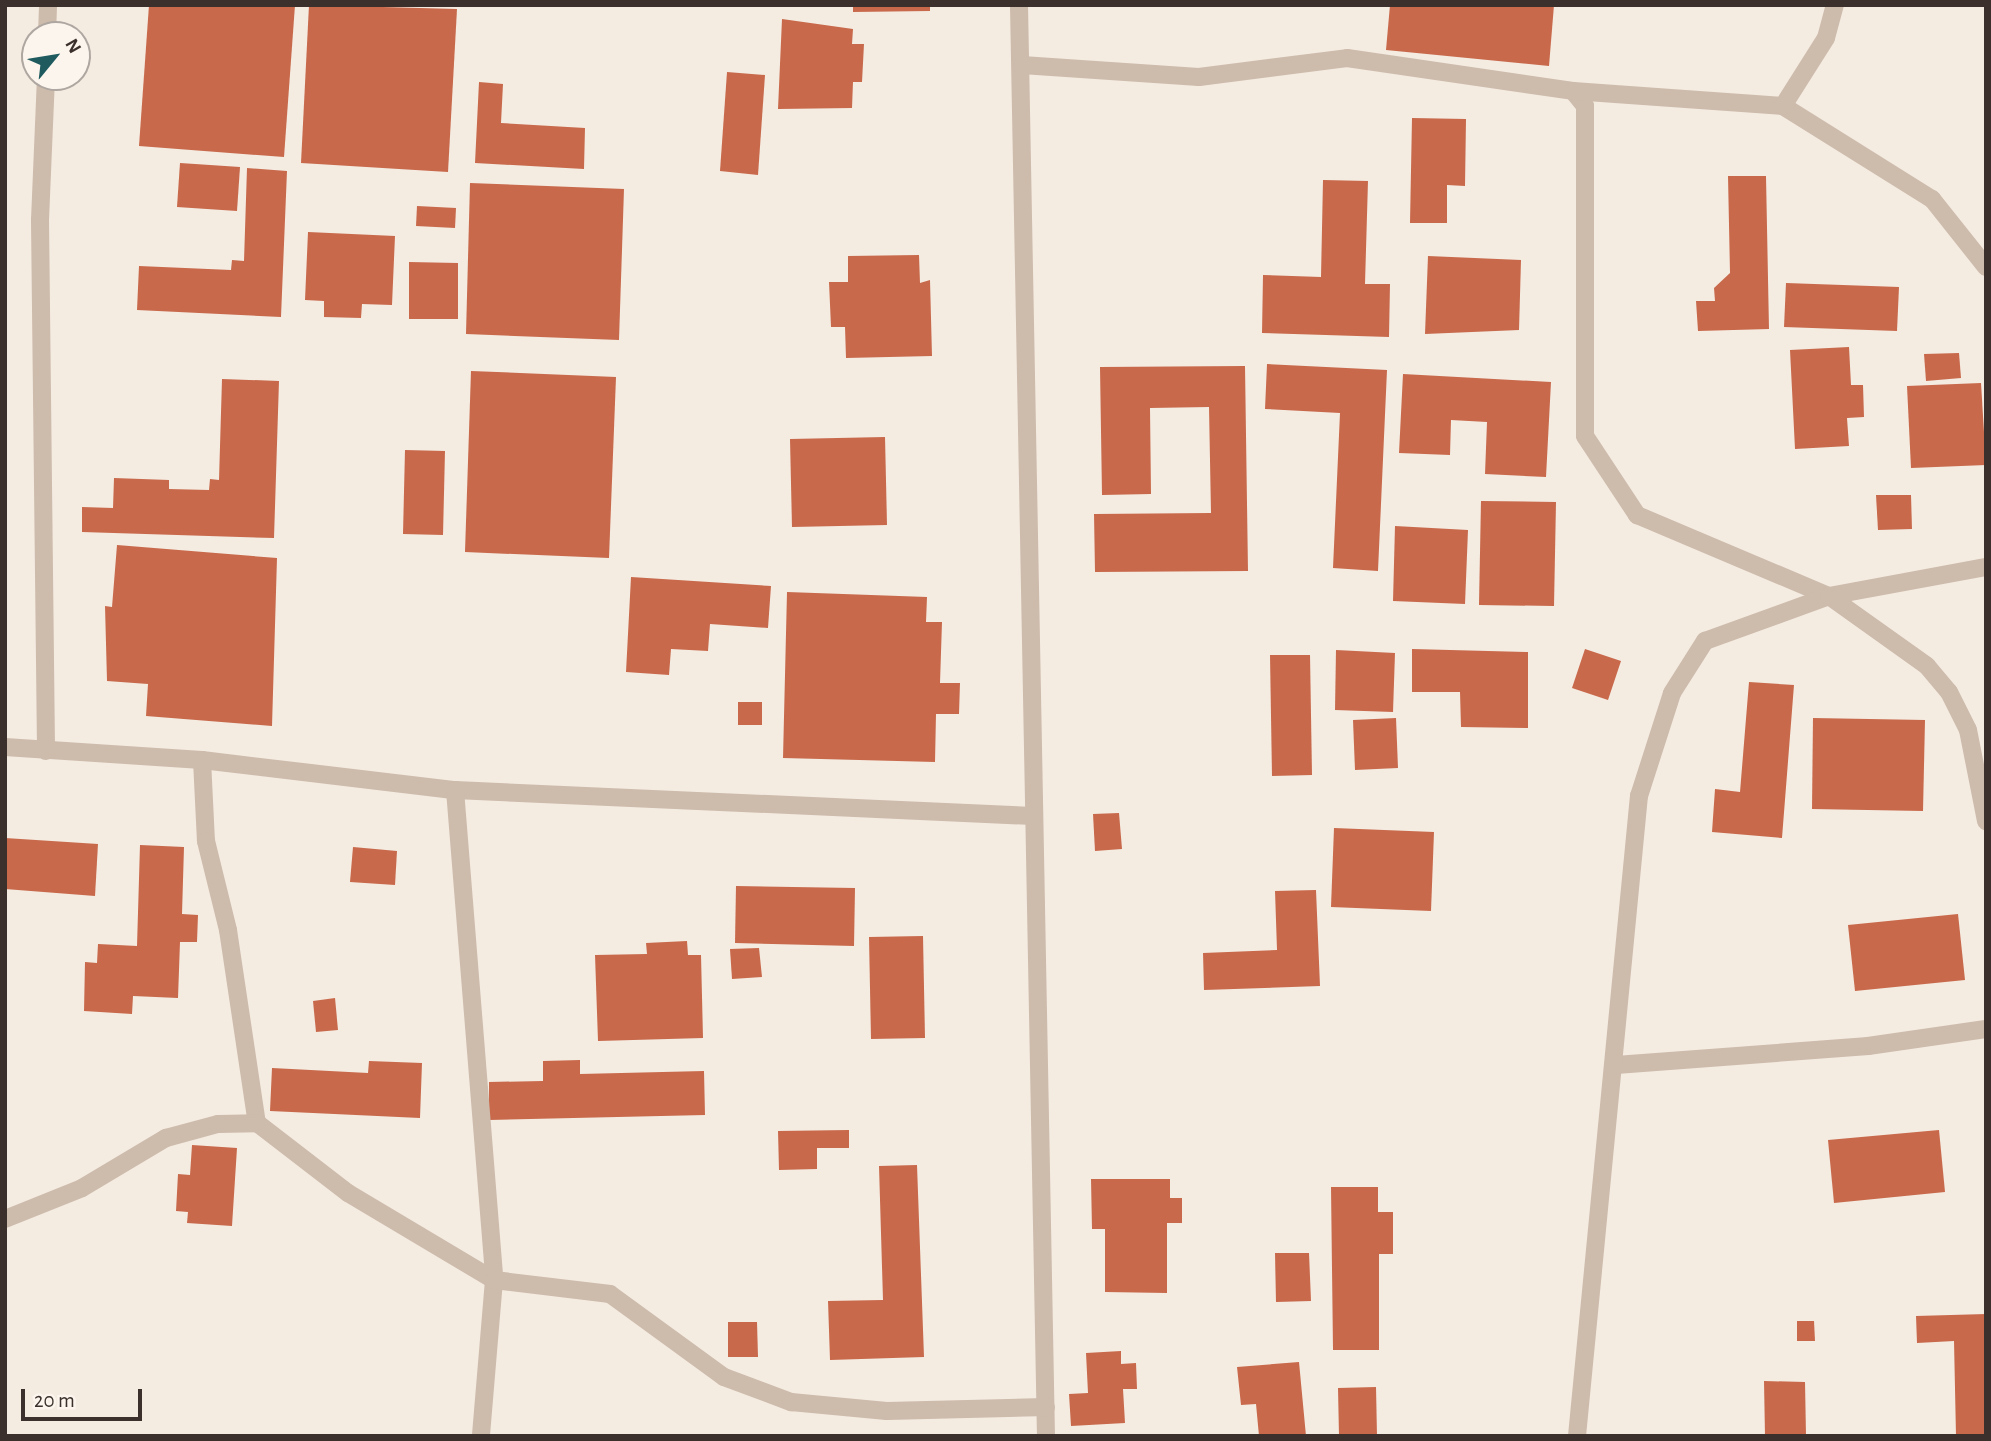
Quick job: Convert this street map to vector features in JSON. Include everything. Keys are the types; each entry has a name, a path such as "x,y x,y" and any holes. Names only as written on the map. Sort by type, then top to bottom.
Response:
{"street":[{"path":"1019,5 1046,1436"},
{"path":"1783,106 1826,38 1835,5"},
{"path":"1022,65 1199,77 1347,58 1573,91 1783,106 1931,199 1986,267"},
{"path":"45,91 40,220 46,751"},
{"path":"1573,91 1585,106 1585,436 1637,515 1829,596 1927,666 1949,692 1968,730 1986,821"},
{"path":"1577,1436 1616,1065 1639,796 1672,693 1705,641 1829,596 1986,567"},
{"path":"5,747 202,760 455,790 1034,816"},
{"path":"202,760 206,841 228,930 257,1123"},
{"path":"455,790 494,1280 481,1436"},
{"path":"1616,1065 1868,1046 1986,1029"},
{"path":"5,1219 82,1188 166,1138 218,1124 257,1123 348,1193 494,1280 610,1294 724,1377 791,1402 887,1411 1045,1407"}],"building":[{"path":"149,5 295,5 284,157 139,146"},
{"path":"309,5 457,9 448,172 301,163"},
{"path":"853,5 930,5 930,11 853,12"},
{"path":"1390,5 1554,5 1549,66 1386,50"},
{"path":"782,19 853,29 852,44 864,44 862,82 853,82 852,108 778,109"},
{"path":"727,72 765,75 758,175 720,171"},
{"path":"479,82 503,84 501,123 585,128 584,169 475,163"},
{"path":"1412,118 1466,119 1465,186 1447,185 1447,223 1410,223"},
{"path":"180,163 240,167 237,211 177,207"},
{"path":"247,168 287,171 281,317 137,310 139,266 231,270 232,260 244,261"},
{"path":"1728,176 1766,176 1769,329 1698,331 1696,301 1715,301 1714,288 1730,273"},
{"path":"1323,180 1368,181 1365,284 1390,284 1389,337 1262,333 1263,275 1321,277"},
{"path":"470,183 624,189 619,340 466,334"},
{"path":"417,206 456,208 455,228 416,226"},
{"path":"308,232 395,236 392,305 362,304 361,318 324,317 324,301 305,300"},
{"path":"919,255 920,283 930,280 932,356 846,358 845,327 831,327 829,282 848,282 848,256"},
{"path":"1428,256 1521,260 1519,330 1425,334"},
{"path":"409,262 458,263 458,319 409,319"},
{"path":"1786,283 1899,287 1897,331 1784,327"},
{"path":"1849,347 1851,385 1863,385 1864,417 1847,418 1849,446 1795,449 1790,350"},
{"path":"1959,353 1961,378 1926,381 1924,354"},
{"path":"1267,364 1387,370 1378,571 1333,568 1340,413 1265,409"},
{"path":"1245,366 1248,571 1095,572 1094,514 1211,513 1209,407 1150,408 1151,494 1102,495 1100,367"},
{"path":"471,371 616,377 609,558 465,552"},
{"path":"1403,374 1551,382 1546,477 1485,474 1487,422 1451,420 1450,455 1399,453"},
{"path":"222,379 279,381 274,538 82,532 82,507 113,508 114,478 169,480 169,489 209,490 210,479 219,480"},
{"path":"1981,383 1986,465 1911,468 1907,386"},
{"path":"885,437 887,525 792,527 790,439"},
{"path":"405,450 445,451 443,535 403,534"},
{"path":"1876,495 1911,495 1912,529 1878,530"},
{"path":"1481,501 1556,502 1554,606 1479,605"},
{"path":"1395,526 1468,530 1465,604 1393,601"},
{"path":"117,545 277,558 272,726 146,716 148,684 107,681 105,606 112,607"},
{"path":"631,577 771,586 768,628 710,624 708,651 671,649 669,675 626,672"},
{"path":"787,592 927,597 926,622 942,622 940,683 960,683 959,714 936,714 935,762 783,758"},
{"path":"1412,649 1528,652 1528,728 1461,727 1460,692 1412,692"},
{"path":"1585,649 1621,661 1608,700 1572,688"},
{"path":"1336,650 1395,653 1393,712 1335,710"},
{"path":"1270,655 1310,655 1312,775 1272,776"},
{"path":"1749,682 1794,685 1782,838 1712,832 1715,789 1740,792"},
{"path":"738,702 762,702 762,725 738,725"},
{"path":"1396,718 1398,768 1355,770 1353,720"},
{"path":"1813,718 1925,720 1923,811 1812,809"},
{"path":"1119,813 1122,849 1095,851 1093,814"},
{"path":"1334,828 1434,832 1431,911 1331,907"},
{"path":"5,838 98,844 95,896 5,889"},
{"path":"140,845 184,847 182,914 198,915 197,942 180,942 178,998 133,996 132,1014 84,1011 85,962 97,963 98,944 137,946"},
{"path":"353,847 397,851 395,885 350,882"},
{"path":"736,886 855,888 854,946 735,943"},
{"path":"1316,890 1320,986 1204,990 1203,953 1277,950 1275,891"},
{"path":"1958,914 1965,980 1855,991 1848,925"},
{"path":"923,936 925,1038 871,1039 869,937"},
{"path":"687,941 688,955 701,955 703,1038 598,1041 595,955 647,954 646,943"},
{"path":"759,948 762,977 732,979 730,949"},
{"path":"335,998 338,1030 316,1032 313,1001"},
{"path":"580,1060 580,1074 704,1071 705,1115 489,1120 489,1082 543,1081 543,1061"},
{"path":"369,1061 422,1063 420,1118 270,1111 272,1068 368,1073"},
{"path":"849,1130 849,1148 817,1148 817,1169 779,1170 778,1131"},
{"path":"1939,1130 1945,1192 1834,1203 1828,1140"},
{"path":"192,1145 237,1148 232,1226 187,1223 188,1212 176,1211 178,1174 190,1175"},
{"path":"917,1165 924,1357 830,1360 828,1301 883,1300 879,1166"},
{"path":"1091,1179 1170,1179 1170,1198 1182,1198 1182,1223 1167,1223 1167,1293 1105,1292 1105,1229 1092,1229"},
{"path":"1331,1187 1378,1187 1378,1212 1393,1212 1393,1254 1379,1254 1379,1350 1333,1350"},
{"path":"1275,1253 1309,1253 1311,1301 1276,1302"},
{"path":"1986,1314 1986,1436 1956,1436 1954,1341 1917,1343 1916,1316"},
{"path":"1797,1321 1814,1321 1815,1341 1797,1341"},
{"path":"728,1322 757,1322 758,1357 728,1357"},
{"path":"1121,1351 1121,1364 1136,1363 1137,1389 1123,1389 1125,1423 1071,1426 1069,1394 1088,1393 1086,1353"},
{"path":"1299,1362 1306,1436 1259,1436 1256,1404 1241,1405 1237,1367"},
{"path":"1764,1381 1805,1382 1806,1436 1765,1436"},
{"path":"1376,1387 1377,1436 1339,1436 1338,1388"}]}
